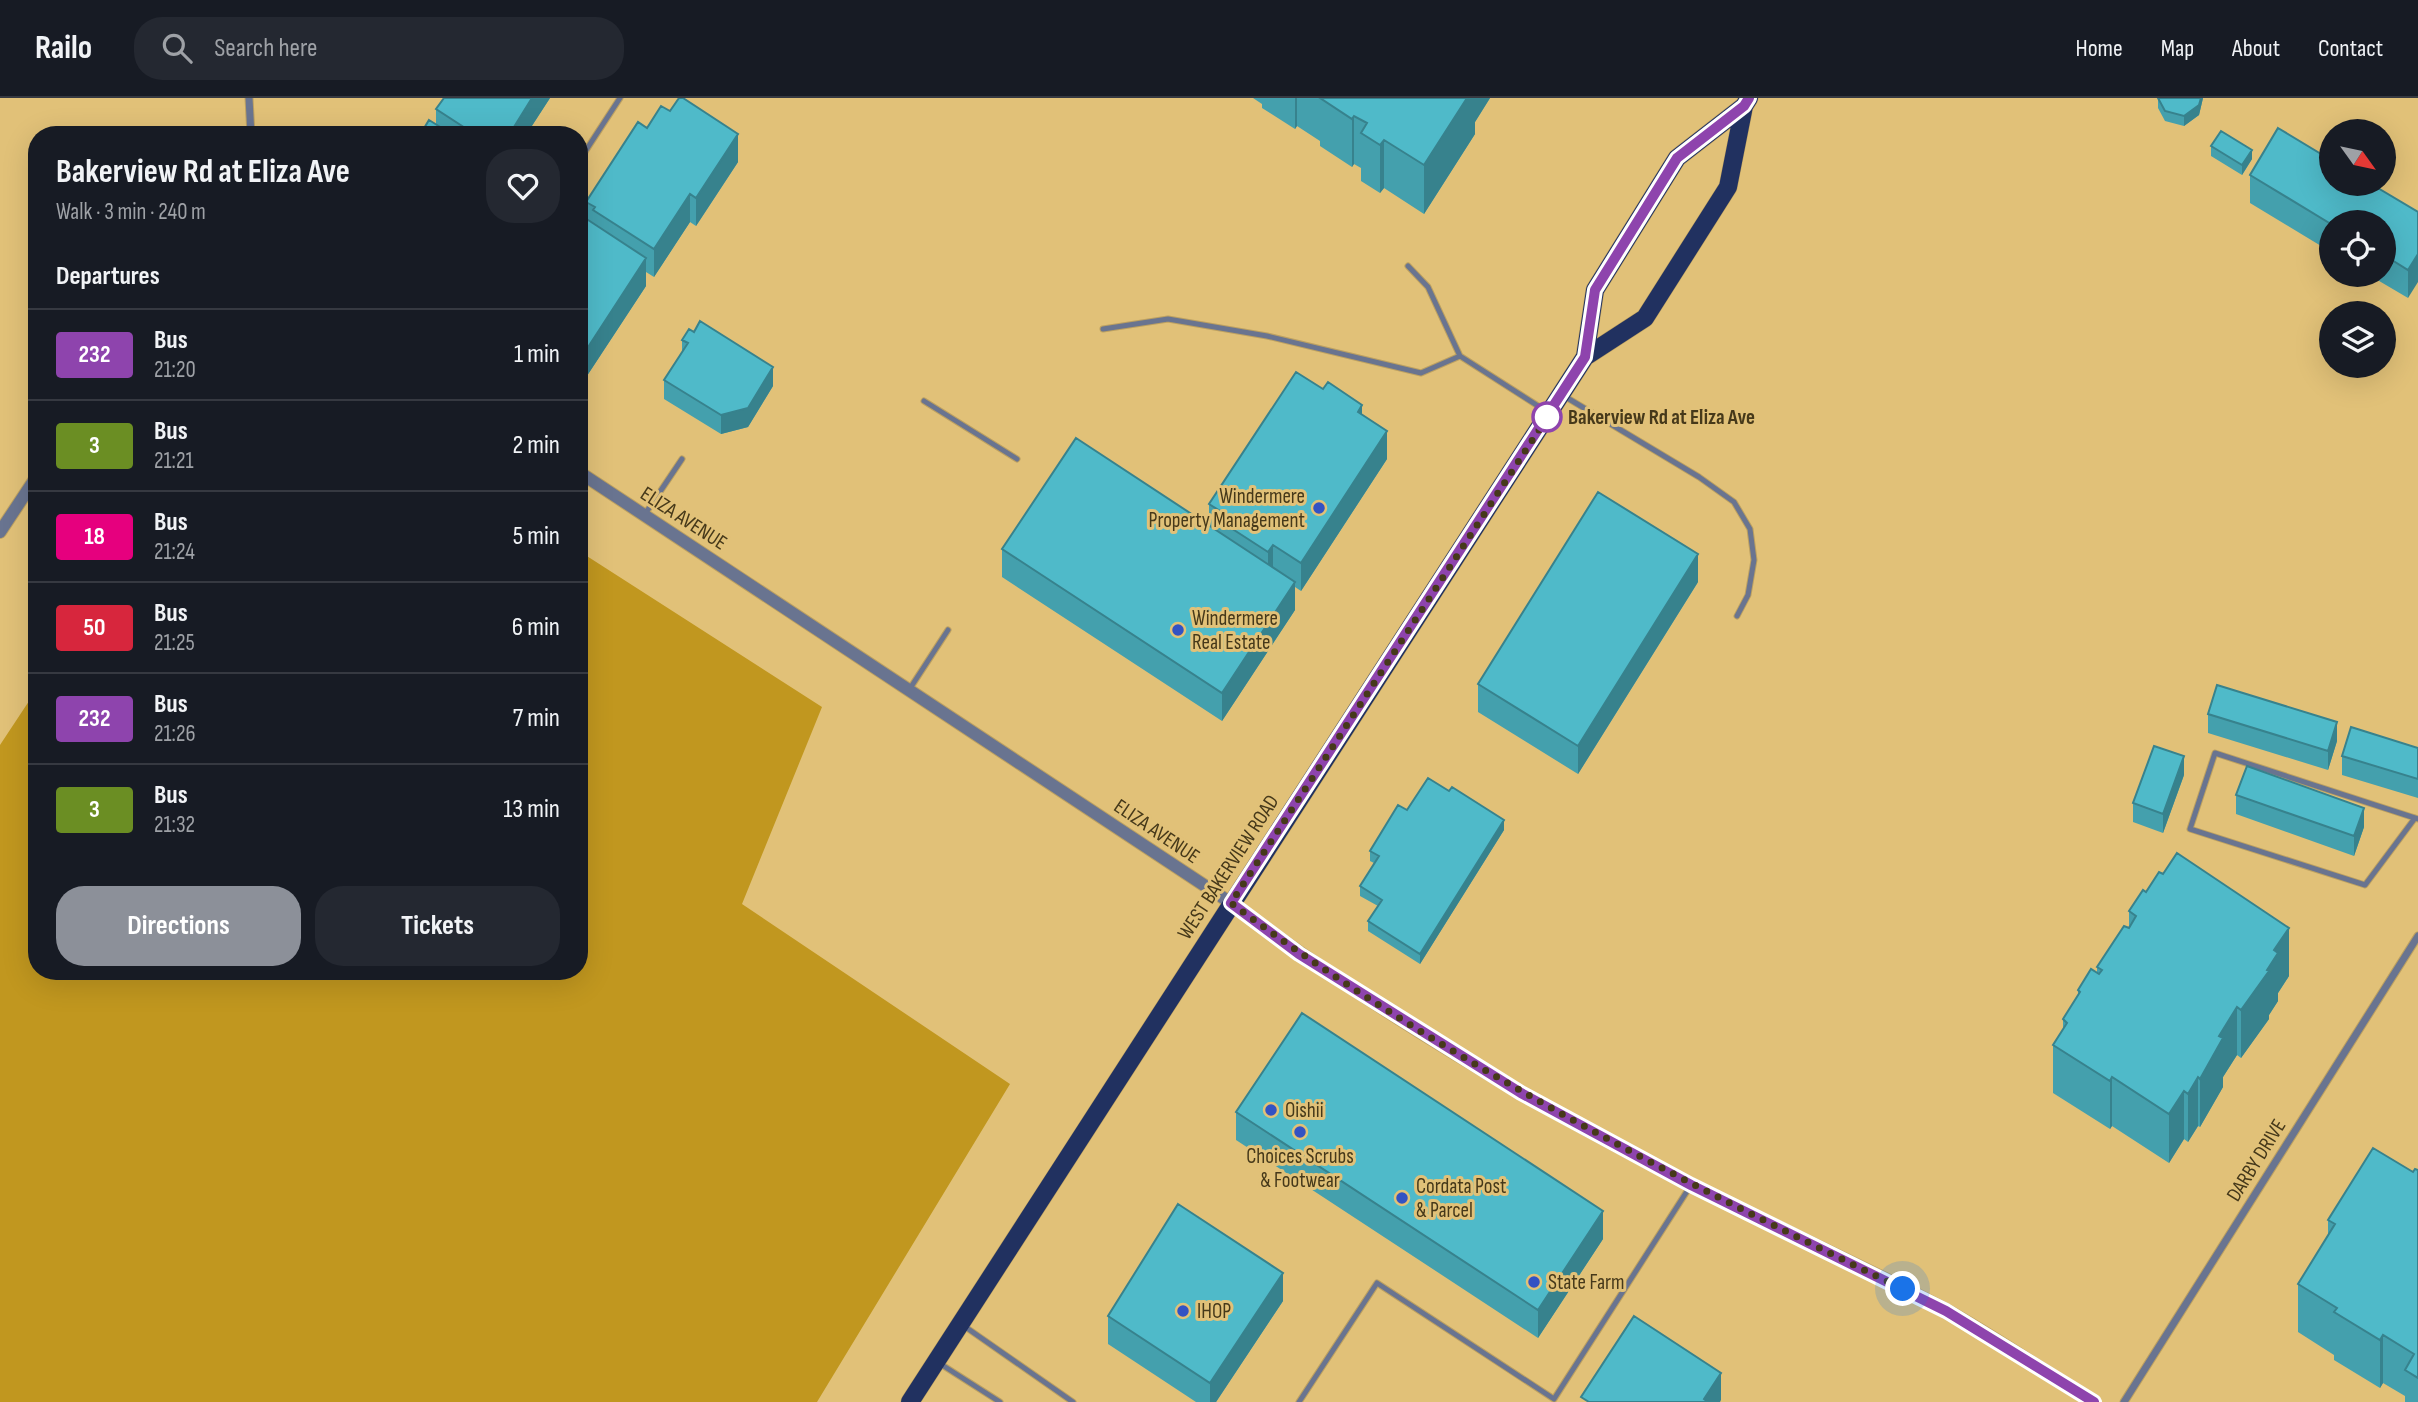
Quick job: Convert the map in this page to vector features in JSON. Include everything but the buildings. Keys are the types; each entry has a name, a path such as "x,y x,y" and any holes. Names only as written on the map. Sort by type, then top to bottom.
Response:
{"main road":[{"name":"WEST BAKERVIEW ROAD","path":"1585,357 1595,290 1677,158 1746,102"},
{"name":"WEST BAKERVIEW ROAD","path":"910,1402 1585,357 1645,318 1728,187 1746,102"}],"street":[{"path":"249,98 251,126"},
{"name":"ELIZA AVENUE","path":"588,478 1231,903 1299,954 1510,1086 1691,1185 1946,1311 2094,1402"},
{"path":"0,532 28,490"},
{"name":"DARBY DRIVE","path":"2124,1402 2418,936"}],"lane":[{"path":"588,147 620,98"},
{"path":"1408,265 1428,287 1460,356 1550,413"},
{"path":"1102,329 1168,319 1267,336 1421,373 1460,356"},
{"path":"1561,394 1699,477 1734,502 1750,528 1754,560 1748,595 1737,616"},
{"path":"924,401 1017,459"},
{"path":"645,514 682,459"},
{"path":"909,690 948,629"},
{"path":"2215,753 2417,818 2365,885 2190,828 2215,753"},
{"path":"1299,1402 1377,1283 1553,1400 1691,1185"},
{"path":"960,1323 1073,1402"},
{"path":"936,1361 1000,1402"}],"shaded area":[{"path":"588,557 822,707 742,904 1010,1084 817,1402 0,1402 0,745 28,703 28,980 588,980"}],"bus line":[{"name":"232","path":"1749,98 1744,106 1677,158 1595,290 1585,357 1231,903 1299,954 1521,1093 1691,1185 1946,1311 2094,1402"}],"place":[{"name":"Bakerview Rd at Eliza Ave","path":"1547,417"},
{"name":"Windermere Property Management","path":"1319,508"},
{"name":"Windermere Real Estate","path":"1178,630"},
{"name":"Oishii","path":"1271,1110"},
{"name":"Choices Scrubs & Footwear","path":"1300,1132"},
{"name":"Cordata Post & Parcel","path":"1402,1198"},
{"name":"State Farm","path":"1534,1282"},
{"name":"IHOP","path":"1183,1311"}],"route":[{"path":"1547,417 1550,413 1231,903 1299,954 1521,1093 1691,1185 1903,1289"}]}
